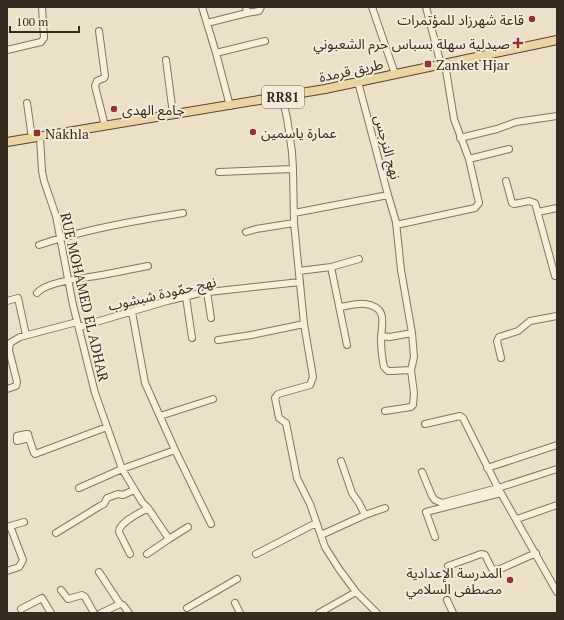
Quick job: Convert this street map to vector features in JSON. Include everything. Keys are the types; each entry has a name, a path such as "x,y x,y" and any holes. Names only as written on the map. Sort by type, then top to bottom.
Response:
{"main road":[{"name":"طريق قرمدة","path":"7,142 282,97 443,65 557,40"}],"street":[{"path":"7,50 41,42 44,38 42,7"},
{"path":"202,7 230,106"},
{"path":"207,23 247,10 259,11 262,7"},
{"path":"372,7 395,74"},
{"path":"396,225 476,208 479,203 468,159 454,119 443,65 426,7"},
{"path":"99,31 105,74 104,78 97,81 95,86 105,126"},
{"path":"216,53 265,41"},
{"path":"166,60 173,114"},
{"name":"نهج النرجس","path":"294,213 388,195 358,82"},
{"path":"282,97 287,118 293,169 294,223 304,324 313,373 311,383 308,386 281,393 276,396 275,401 279,418 286,423 297,478 310,504 325,547 356,592 377,613"},
{"name":"RUE MOHAMED EL ADHAR","path":"27,103 36,138 44,181 56,216 61,238 67,281 92,383 122,469 142,502 148,508 169,539"},
{"path":"460,138 497,129 516,122 557,116"},
{"path":"468,159 509,149"},
{"path":"218,172 293,169"},
{"path":"506,182 512,203 532,201 536,203 555,276"},
{"path":"385,411 411,407 413,405 414,393 411,370 414,357 412,333 401,270 396,225 388,195"},
{"path":"538,212 557,208"},
{"path":"39,245 123,223 183,213"},
{"path":"246,232 294,223"},
{"path":"299,272 331,267 359,259"},
{"path":"37,293 40,288 67,281 148,266"},
{"path":"331,267 347,345"},
{"name":"نهج حمّودة شبشوب","path":"9,343 26,335 132,312 207,292 300,282"},
{"path":"207,292 211,318"},
{"path":"186,297 192,338"},
{"path":"7,301 18,298 26,335"},
{"path":"340,307 365,304 379,310 383,321 381,336 383,363 385,368 392,371 411,370"},
{"path":"132,312 146,383 175,450 211,524"},
{"path":"501,358 497,341 499,337 518,331 530,321 557,316"},
{"path":"218,340 304,324"},
{"path":"381,336 390,337 412,333"},
{"path":"7,389 16,386 18,382 9,350 9,343"},
{"path":"160,416 213,399"},
{"path":"425,424 460,416 463,418 487,468 557,592"},
{"path":"29,438 34,453 36,454 107,427"},
{"path":"487,468 557,445"},
{"path":"79,488 122,469 175,450"},
{"path":"341,461 352,492 360,503 365,515"},
{"path":"435,537 426,512 499,490 557,469"},
{"path":"422,472 432,496 435,500 442,503 499,490"},
{"path":"56,533 104,504 107,498 118,494 124,495 134,490"},
{"path":"517,519 557,505"},
{"path":"130,554 119,532 119,528 122,524 148,508"},
{"path":"321,535 365,515 385,508"},
{"path":"7,571 20,567 23,560 8,526 24,522"},
{"path":"256,554 316,523"},
{"path":"147,554 188,527"},
{"path":"448,566 482,554 485,555 492,569 498,570 536,553"},
{"path":"99,572 120,604 123,605 129,613"},
{"path":"187,608 237,579"},
{"path":"61,590 68,599 82,595 85,596 94,613"},
{"path":"319,613 356,592"},
{"path":"21,609 42,598 51,613"},
{"path":"446,600 453,613"},
{"path":"235,603 240,613"},
{"path":"101,613 120,604"}],"place":[{"name":"قاعة شهرزاد للمؤتمرات","path":"532,19"},
{"name":"صيدلية سهلة بسباس حرم الشعبوني","path":"518,43"},
{"name":"Zanket Hjar","path":"428,64"},
{"name":"جامع الهدى","path":"114,109"},
{"name":"عمارة ياسمين","path":"253,132"},
{"name":"Nakhla","path":"37,133"},
{"name":"المدرسة الإعدادية مصطفى السلامي","path":"510,580"}]}
